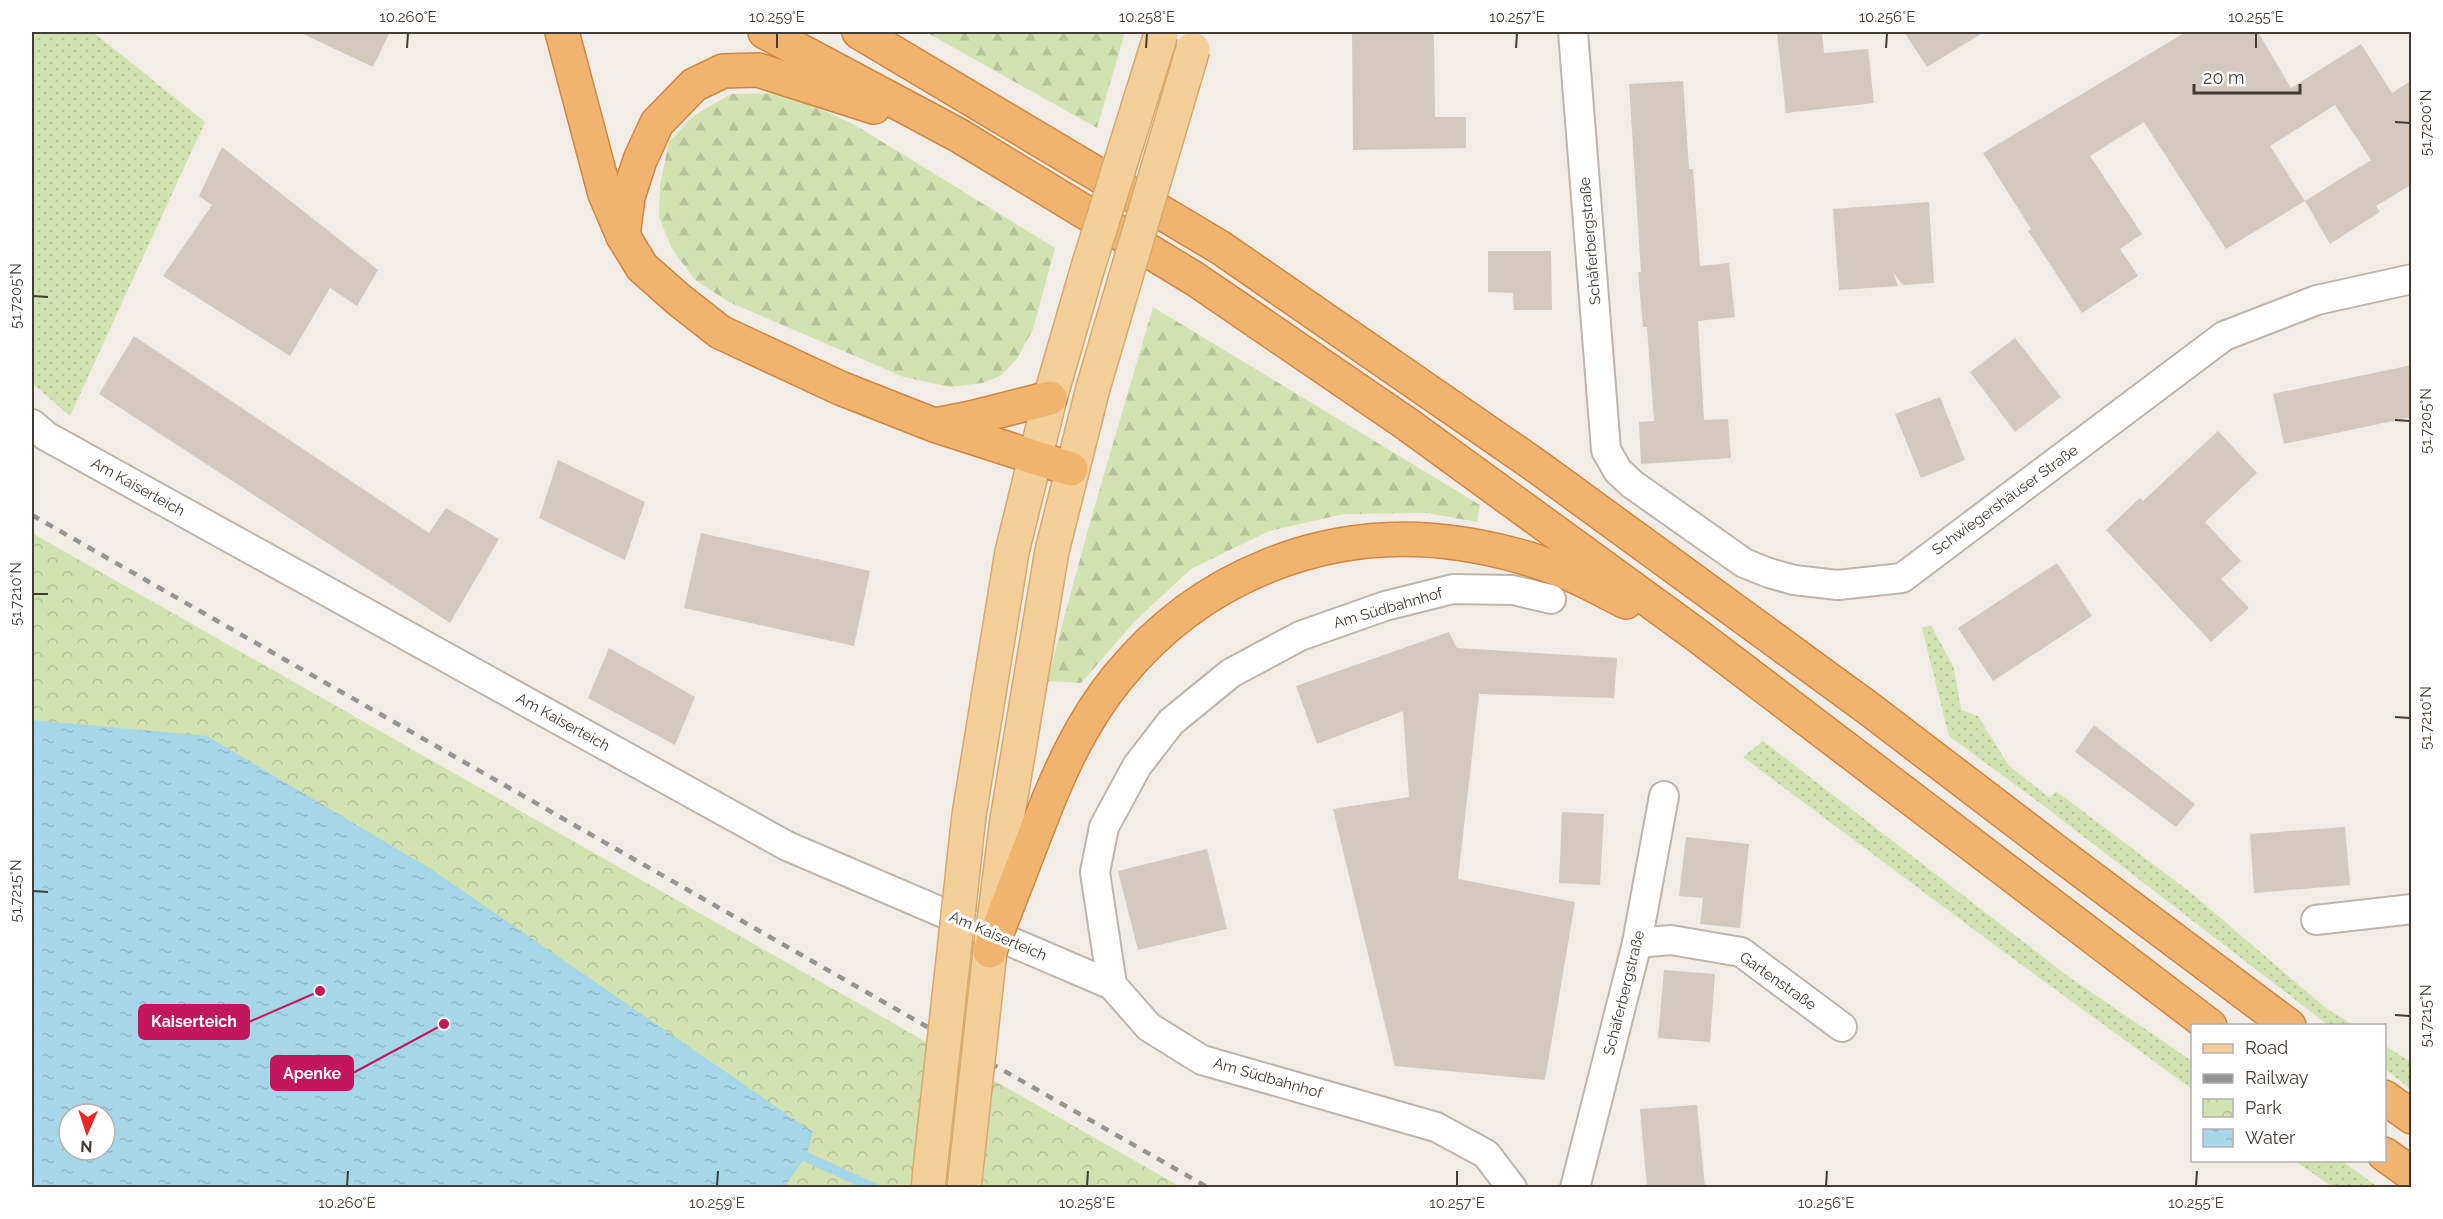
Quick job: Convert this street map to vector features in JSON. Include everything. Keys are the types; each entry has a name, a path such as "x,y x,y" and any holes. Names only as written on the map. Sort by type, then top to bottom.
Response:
{"highway":[{"path":"562,32 605,194 623,236 642,267 720,332 840,388 934,425 1071,470"},
{"path":"765,32 958,135 1195,279 1407,424 1745,671 2207,1024"},
{"path":"859,32 1221,248 1535,465 1868,708 2286,1024"},
{"path":"623,236 628,197 640,160 657,123 694,85 723,71 758,70 958,135"},
{"path":"934,425 971,418 1055,383"},
{"path":"990,951 1067,757 1117,678 1153,638 1195,604 1268,564 1351,543 1404,539 1456,543 1552,567 1698,636"},
{"path":"2386,1098 2412,1117"},
{"path":"2386,1156 2412,1174"}],"main road":[{"path":"928,1188 969,815 1012,552 1055,383 1161,33"},
{"path":"964,1188 1007,820 1052,551 1071,470 1094,388 1196,40"}],"street":[{"name":"Schäferbergstraße","path":"1573,32 1606,450"},
{"name":"Schwiegershäuser Straße","path":"1606,450 1618,471 1632,484 1744,563 1777,575 1816,584 1838,585 1902,578 2224,336 2317,300 2412,279"},
{"name":"Am Kaiserteich","path":"32,424 56,442 787,846 1112,985"},
{"name":"Am Südbahnhof","path":"1512,1188 1486,1154 1436,1127 1202,1060 1149,1027 1112,985 1095,872 1104,827 1137,766 1171,722 1231,672 1300,636 1384,606 1453,589 1513,590 1551,599"},
{"name":"Schäferbergstraße","path":"1575,1188 1637,943 1664,796"},
{"path":"2316,921 2412,909"},
{"name":"Gartenstraße","path":"1637,943 1671,940 1741,952 1842,1027"}],"green space":[{"path":"32,32 93,32 205,122 70,416 32,383"},
{"path":"926,32 1125,32 1097,128"},
{"path":"786,93 855,125 1055,248 1033,329 1017,359 1000,376 982,383 950,387 904,377 729,302 695,280 672,249 659,217 660,185 669,142 693,116 731,94"},
{"path":"1153,307 1480,505 1477,522 1427,513 1344,514 1269,531 1191,569 1135,621 1081,683 1047,681 1089,526"},
{"path":"32,533 1181,1187 32,1187"},
{"path":"1931,625 1954,668 1961,710 1978,716 2009,766 2050,798 2056,791 2190,892 2327,1009 2352,1024 2327,1024 2044,806 1949,736 1922,628"},
{"path":"1763,741 2069,977 2191,1060 2191,1088 2004,952 1743,757"},
{"path":"2386,1046 2411,1062 2411,1089 2386,1070"},
{"path":"2296,1162 2343,1162 2378,1187 2333,1187"}],"water":[{"path":"32,720 207,736 431,869 813,1132 806,1156 784,1188 32,1187"}],"building":[{"path":"299,32 390,32 373,67"},
{"path":"1352,32 1434,32 1435,117 1466,117 1466,148 1353,150"},
{"path":"1822,32 1824,53 1868,49 1874,103 1786,113 1777,34"},
{"path":"1904,32 1984,32 1927,67"},
{"path":"2186,32 2258,32 2291,88 2361,44 2392,93 2412,80 2412,184 2376,206 2380,212 2330,244 2305,201 2226,249 2144,122 2090,156 2142,234 2120,249 2138,276 2082,313 2028,231 2031,229 1983,153","holes":["2335,105 2371,160 2305,201 2270,146"]},
{"path":"1683,81 1689,169 1693,169 1700,266 1729,263 1735,317 1698,321 1704,420 1728,419 1731,458 1641,464 1639,422 1654,421 1647,327 1643,327 1638,272 1641,272 1629,84"},
{"path":"222,147 378,270 357,306 330,288 290,356 163,276 212,205 199,196"},
{"path":"1929,202 1934,283 1903,285 1893,272 1898,286 1839,290 1833,209"},
{"path":"1488,251 1551,251 1552,310 1514,310 1513,293 1488,292"},
{"path":"134,336 429,533 446,508 499,539 450,623 99,394"},
{"path":"2015,338 2061,397 2015,432 1970,372"},
{"path":"2412,365 2412,417 2284,444 2273,394"},
{"path":"1940,397 1965,460 1921,478 1895,414"},
{"path":"2218,431 2257,473 2205,522 2241,561 2221,579 2249,608 2211,642 2106,530 2140,498 2143,501"},
{"path":"558,460 645,502 625,560 539,518"},
{"path":"701,533 870,571 854,646 684,608"},
{"path":"2057,563 2092,616 1993,681 1958,628"},
{"path":"1449,632 1457,648 1617,658 1614,698 1479,694 1458,879 1575,902 1545,1080 1395,1066 1333,809 1409,797 1403,711 1317,744 1296,686"},
{"path":"609,648 695,697 675,745 588,698"},
{"path":"2094,725 2195,804 2176,827 2075,752"},
{"path":"1562,812 1604,814 1600,885 1559,883"},
{"path":"2345,827 2350,885 2254,893 2250,834"},
{"path":"1686,837 1749,844 1740,928 1700,924 1703,898 1679,896"},
{"path":"1207,849 1227,929 1138,950 1118,871"},
{"path":"1664,970 1715,974 1710,1042 1658,1038"},
{"path":"1697,1105 1705,1188 1647,1188 1640,1109"}],"waterway":[{"path":"793,1151 874,1188"}],"railway":[{"path":"32,515 1209,1188"}],"place":[{"name":"Kaiserteich","path":"320,991"},
{"name":"Apenke","path":"444,1024"}]}
